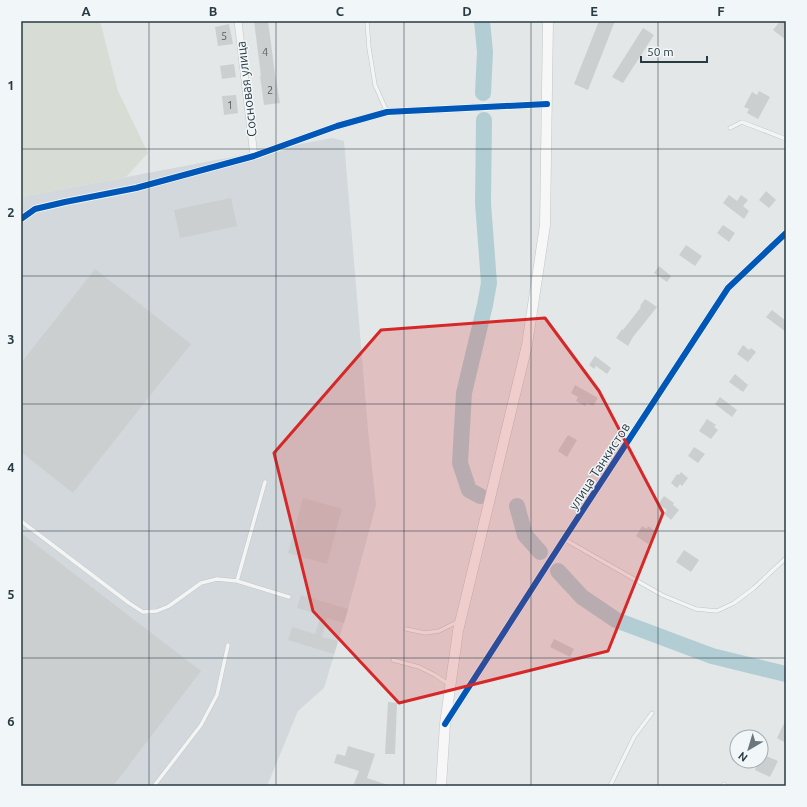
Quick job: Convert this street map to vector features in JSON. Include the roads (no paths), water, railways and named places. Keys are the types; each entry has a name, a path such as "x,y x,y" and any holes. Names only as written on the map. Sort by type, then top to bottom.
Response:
{"main road":[{"path":"441,786 450,686 458,631 527,345 545,226 548,21"}],"street":[{"name":"Сосновая улица","path":"238,21 254,156"},
{"path":"21,219 35,209 136,188 254,156 337,126 387,112 547,104"},
{"name":"улица Танкистов","path":"446,724 728,288 786,233"}],"lane":[{"path":"367,21 369,48 375,85 387,112"},
{"path":"730,128 742,122 786,139"},
{"path":"237,581 265,482"},
{"path":"21,521 143,612 157,611 168,606 201,583 216,579 237,581 290,597"},
{"path":"564,540 662,595 696,609 703,610 717,611 734,603 754,588 786,558"},
{"path":"406,629 425,633 439,631 460,621"},
{"path":"154,786 201,726 216,695 228,645"},
{"path":"393,660 419,667 435,675 450,686"},
{"path":"610,786 634,737 652,713"}],"waterway":[{"path":"482,21 485,52 483,93"},
{"path":"480,496 469,490 460,463 464,393 489,283 483,203 484,120"},
{"path":"517,506 525,535 540,552"},
{"path":"558,571 582,597 616,620 712,656 786,674"}]}
